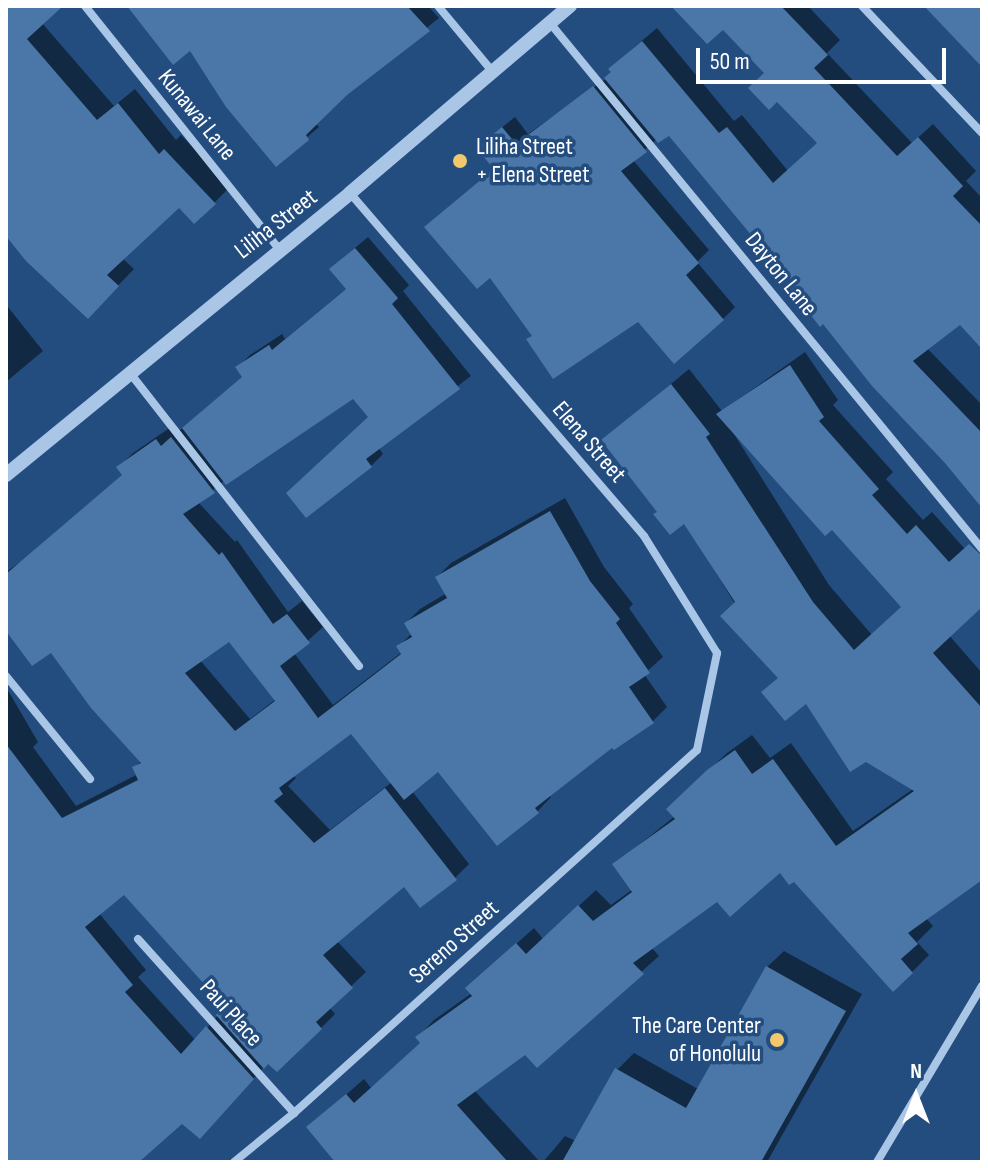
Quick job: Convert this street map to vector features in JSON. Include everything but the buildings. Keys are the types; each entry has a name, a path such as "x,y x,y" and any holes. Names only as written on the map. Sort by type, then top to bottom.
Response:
{"street":[{"name":"Kunawai Lane","path":"85,6 279,249"},
{"path":"438,6 492,71"},
{"name":"Liliha Street","path":"6,475 350,193 570,6"},
{"path":"862,6 982,133"},
{"name":"Dayton Lane","path":"550,23 982,549"},
{"name":"Elena Street","path":"350,193 644,536 709,640 717,653 697,750"},
{"path":"130,372 359,666"},
{"path":"6,676 90,779"},
{"name":"Sereno Street","path":"234,1162 294,1113 697,750"},
{"name":"Paui Place","path":"138,939 294,1113"},
{"path":"877,1162 982,986"}],"place":[{"name":"Liliha Street + Elena Street","path":"460,161"},
{"name":"The Care Center of Honolulu","path":"777,1040"}]}
